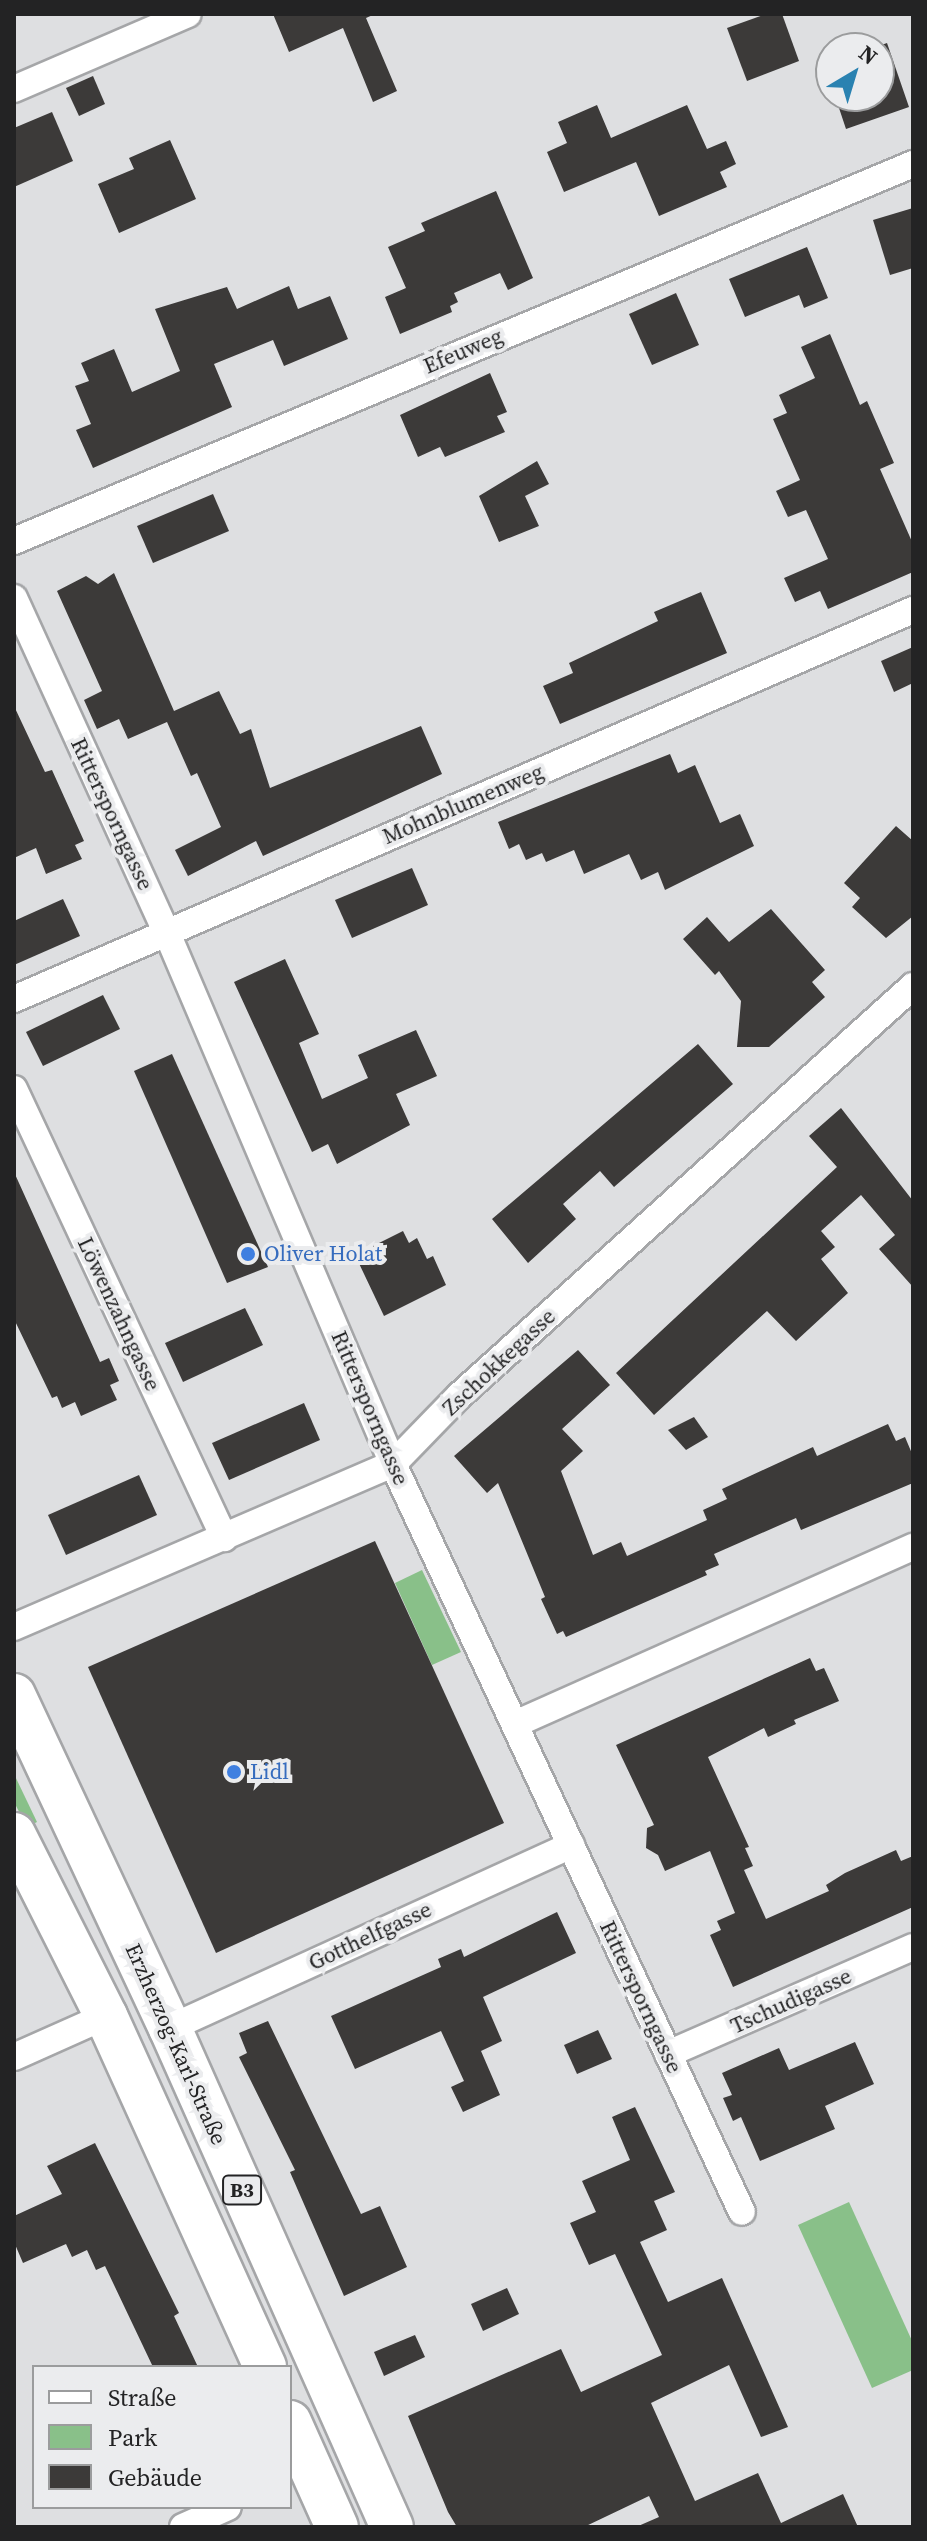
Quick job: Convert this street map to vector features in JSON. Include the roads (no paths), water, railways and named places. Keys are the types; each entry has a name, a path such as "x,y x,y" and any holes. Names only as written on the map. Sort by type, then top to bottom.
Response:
{"main road":[{"name":"Erzherzog-Karl-Straße","path":"14,1695 170,2028 392,2527"},
{"name":"B3","path":"14,1834 106,2016 264,2365"},
{"path":"292,2432 301,2475 337,2527"}],"street":[{"path":"14,89 188,14"},
{"name":"Efeuweg","path":"14,541 913,164"},
{"name":"Rittersporngasse","path":"14,598 167,933 393,1464 742,2212"},
{"name":"Mohnblumenweg","path":"14,999 913,610"},
{"name":"Zschokkegasse","path":"14,1627 393,1464 459,1396 913,986"},
{"name":"Löwenzahngasse","path":"14,1089 224,1538"},
{"path":"515,1724 913,1547"},
{"name":"Gotthelfgasse","path":"170,2028 571,1845"},
{"name":"Tschudigasse","path":"668,2054 913,1947"},
{"path":"14,2057 106,2016"},
{"path":"183,2527 224,2509"}],"place":[{"name":"Oliver Holat","path":"248,1254"},
{"name":"Lidl","path":"234,1772"}]}
